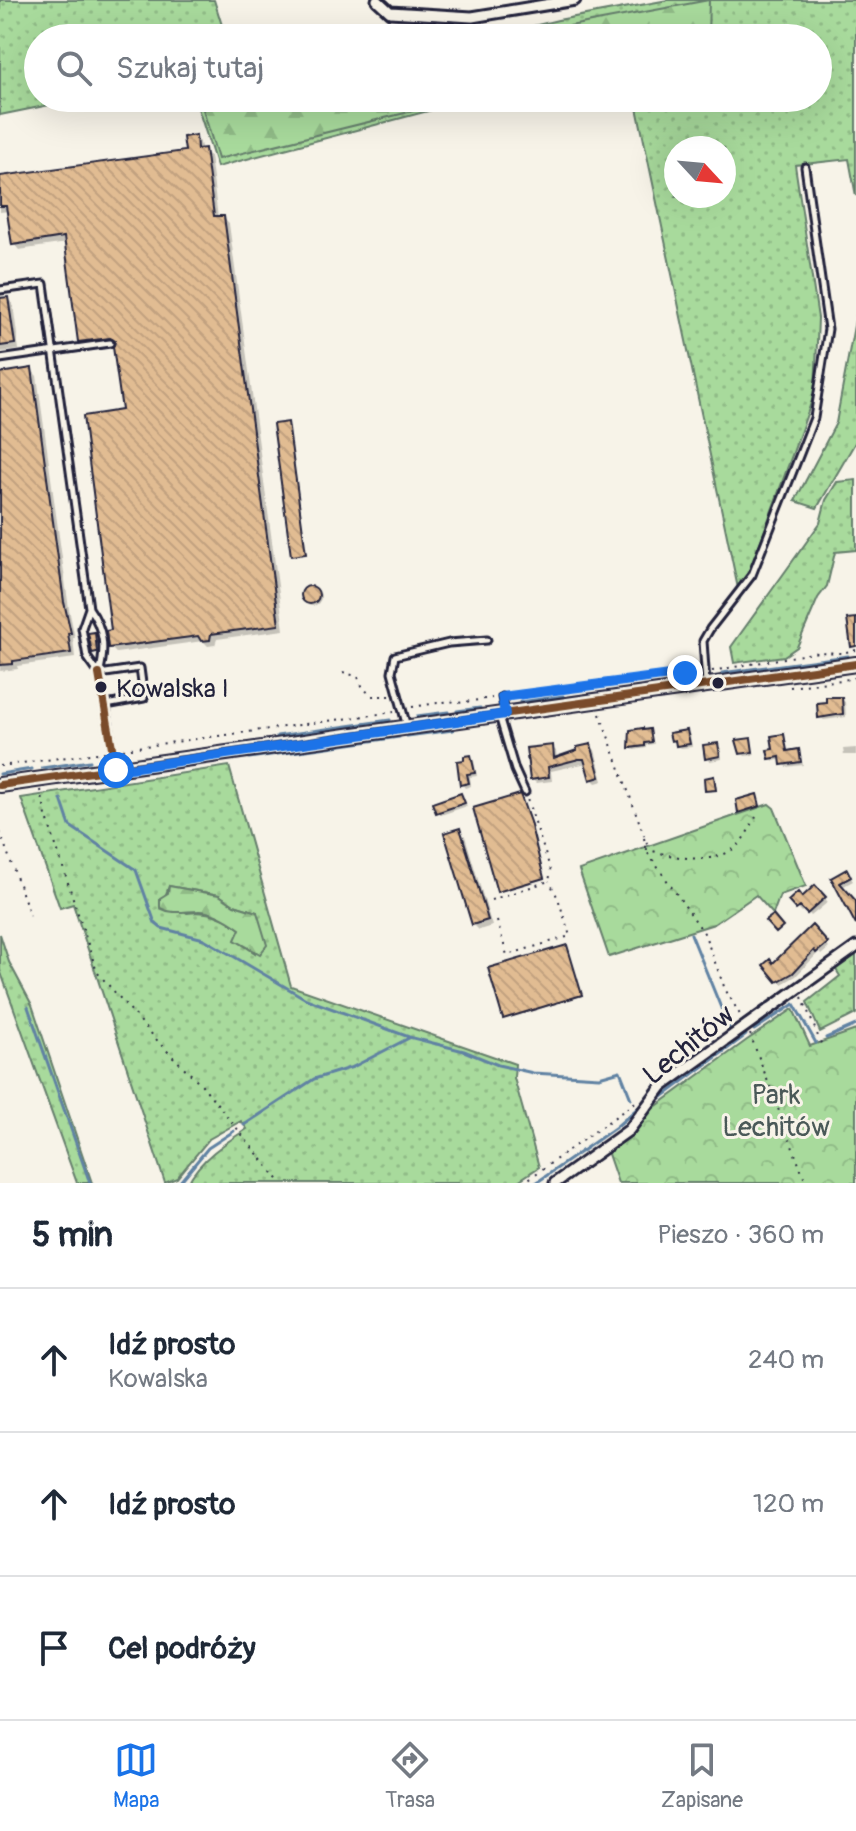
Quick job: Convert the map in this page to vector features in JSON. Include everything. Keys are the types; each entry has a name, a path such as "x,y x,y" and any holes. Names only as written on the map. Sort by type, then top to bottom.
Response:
{"street":[{"path":"377,0 390,12 472,17 575,0"},
{"path":"0,785 596,701 705,679 856,664"},
{"name":"Lechitów","path":"555,1183 629,1130 662,1086 856,947"}],"lane":[{"path":"705,679 703,641 752,575 814,418 828,329 805,167"},
{"path":"0,290 44,284 89,608 100,627 104,654 99,674"},
{"path":"0,359 110,343"},
{"path":"89,608 82,628 84,642 87,657 99,674 116,770"},
{"path":"407,728 392,672 395,656 436,645 487,640"},
{"path":"99,674 140,668 144,698 106,705"},
{"path":"502,697 502,714 515,770 525,792"}],"path":[{"path":"390,24 399,12"},
{"path":"409,708 674,674 705,679 818,652 856,650"},
{"path":"343,672 358,677 363,688 372,696 399,696"},
{"path":"596,701 647,847 704,933 725,989 746,1025 806,1183"},
{"path":"126,749 397,711"},
{"path":"0,766 104,752"},
{"path":"40,781 45,812 97,972 163,1047 202,1085 281,1183"},
{"path":"497,921 507,955 570,936 549,881 551,871 525,792"},
{"path":"647,847 682,857 719,857 740,843 756,817"},
{"path":"0,832 30,915"},
{"path":"491,900 549,881"},
{"path":"797,990 822,1046"},
{"path":"523,1183 641,1099"}],"green space":[{"path":"0,0 214,0 222,24 24,24 24,110 0,115"},
{"path":"668,0 856,0 856,196 849,159 795,165 818,318 815,392 740,598 638,112 832,112 832,24 541,24"},
{"path":"709,0 708,24 580,24"},
{"path":"199,112 424,112 217,167"},
{"path":"204,112 409,112 218,159"},
{"path":"856,315 856,441 817,508 795,501 836,423"},
{"path":"856,480 856,550 835,552 827,586 818,598 797,647 784,656 734,663 731,647 820,523 826,500 837,482"},
{"path":"229,766 291,986 515,1064 514,1078 539,1167 515,1183 188,1183 206,1159 247,1129 241,1121 209,1139 177,1178 165,1183 73,904 60,908 21,798","holes":["169,886 219,895 234,905 257,912 255,953 236,940 240,929 234,925 208,914 187,913 165,897"]},
{"path":"769,804 774,808 806,886 780,895 773,914 756,895 714,924 609,957 579,870"},
{"path":"169,886 219,895 234,905 257,912 267,945 260,954 235,940 240,929 209,913 174,912 160,908 160,898 168,893"},
{"path":"0,934 9,962 32,1005 92,1183 77,1183 0,970"},
{"path":"856,952 856,1014 820,1032 807,1002 840,976 835,968"},
{"name":"Park Lechitów","path":"793,1009 810,1046 856,1030 856,1183 618,1183 607,1151 639,1127 647,1113"}],"building":[{"path":"196,135 197,149 205,148 214,216 224,216 279,625 211,634 210,640 201,641 198,636 108,648 106,631 111,630 83,416 122,410 113,347 115,341 110,338 78,342 64,237 12,245 6,206 0,206 0,176 185,151 183,137"},
{"path":"8,297 15,344 0,346 0,298"},
{"path":"32,368 64,602 71,633 68,633 71,653 0,665 0,373"},
{"path":"288,422 306,554 291,556 273,424"},
{"path":"306,586 314,586 319,595 317,602 306,604 301,599 301,591"},
{"path":"856,618 856,646 851,647 847,619"},
{"path":"95,632 97,652 92,653 88,633"},
{"path":"826,697 842,697 843,714 818,718 817,703 826,702"},
{"path":"650,729 652,742 629,748 630,730"},
{"path":"687,730 690,744 676,746 675,740 671,741 669,733"},
{"path":"784,734 787,751 799,749 801,762 781,765 780,757 769,759 767,750 773,749 771,736"},
{"path":"751,738 753,752 740,754 736,740"},
{"path":"718,743 720,756 705,759 703,745"},
{"path":"591,744 600,777 590,780 584,759 579,759 548,767 549,777 530,780 526,748 553,745 554,758"},
{"path":"471,755 475,773 467,774 469,783 460,785 457,761"},
{"path":"714,776 716,790 705,791 704,778"},
{"path":"461,793 465,803 436,813 432,803"},
{"path":"520,794 544,878 497,892 473,808"},
{"path":"757,794 760,806 738,813 736,800"},
{"path":"460,828 488,920 472,925 444,833"},
{"path":"847,869 851,877 840,883 856,901 856,925 831,878"},
{"path":"815,885 826,897 807,914 800,907 796,910 788,901 798,892 802,897"},
{"path":"773,915 783,927 776,933 765,921"},
{"path":"812,925 828,943 816,953 814,950 793,973 777,982 763,965 770,959 773,963"},
{"path":"567,945 582,995 503,1019 488,968"}],"waterway":[{"path":"722,673 848,656"},
{"path":"520,702 563,696"},
{"path":"457,711 480,708"},
{"path":"417,716 448,712"},
{"path":"277,736 390,720"},
{"path":"407,736 453,730"},
{"path":"249,758 399,737"},
{"path":"42,768 90,761"},
{"path":"0,774 32,769"},
{"path":"61,799 70,826 136,870 155,923 161,928 204,939 306,999 409,1037 464,1051 498,1065 533,1073 599,1077 620,1071 631,1099"},
{"path":"691,934 730,1030"},
{"path":"754,1030 794,1004 816,1043"},
{"path":"28,1007 90,1183"},
{"path":"826,1038 856,1025"},
{"path":"658,1100 746,1035"},
{"path":"244,1125 314,1079 353,1067 409,1038"},
{"path":"536,1183 616,1127 639,1107"},
{"path":"179,1183 208,1148 234,1131"}],"transit line":[{"path":"0,785 856,664"},
{"path":"99,674 116,770"}],"place":[{"name":"Kowalska I","path":"101,687"}],"route":[{"path":"116,770 505,714 502,697 685,673"}]}
